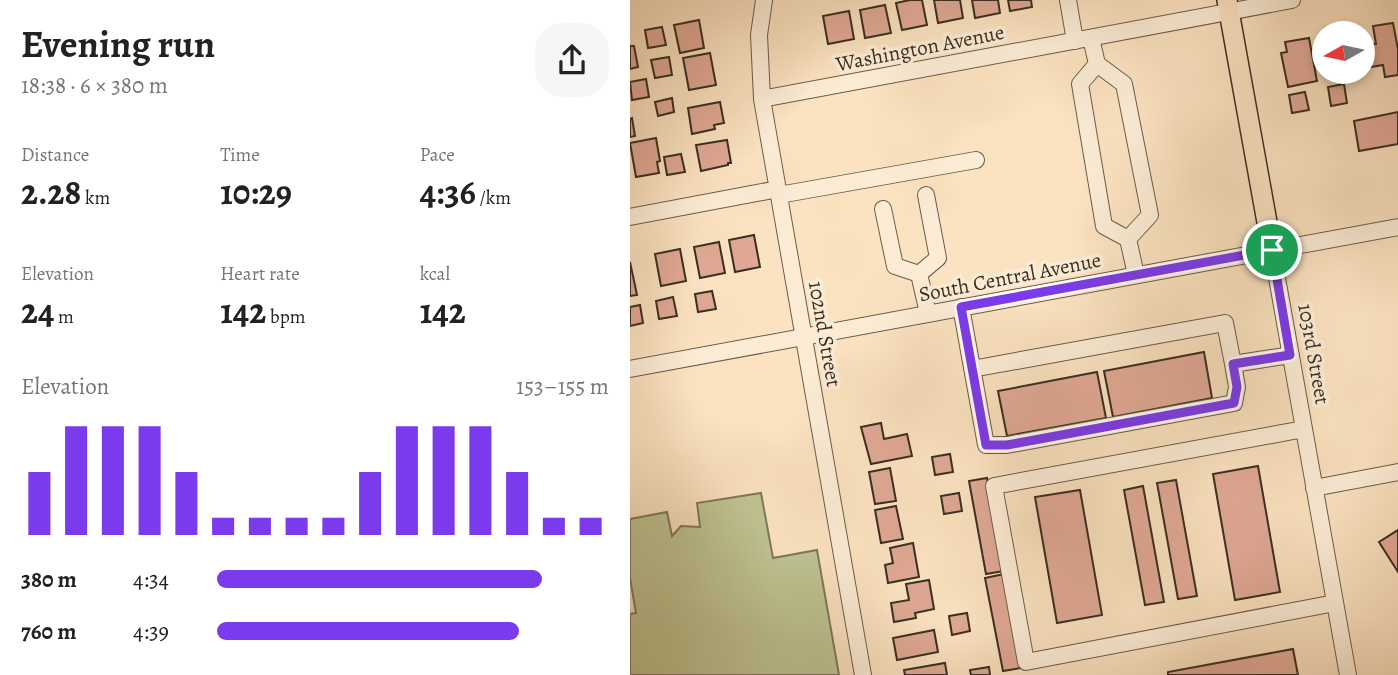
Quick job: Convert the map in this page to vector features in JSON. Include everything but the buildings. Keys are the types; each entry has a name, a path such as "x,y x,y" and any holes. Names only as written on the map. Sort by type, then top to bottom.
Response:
{"main road":[{"name":"103rd Street","path":"1228,6 1272,250"}],"street":[{"name":"102nd Street","path":"764,0 759,35 762,99 863,675"},
{"path":"1068,0 1083,39 1097,64 1124,84 1150,215 1128,239"},
{"name":"Washington Avenue","path":"762,99 1083,39 1228,6 1292,0"},
{"path":"1097,64 1080,84 1104,226 1128,239 1136,275"},
{"path":"630,217 976,160"},
{"path":"919,274 939,258 926,195"},
{"path":"883,209 895,266 919,274"},
{"name":"South Central Avenue","path":"630,369 1398,227"},
{"name":"103rd Street","path":"1272,250 1348,675"},
{"path":"919,274 928,313"},
{"path":"961,307 972,369 986,445 1007,445 1234,403 1237,387 1225,323 972,369"},
{"path":"1233,364 1290,355"},
{"path":"1304,429 994,486 1026,662 1335,603"},
{"path":"1314,488 1398,472"}],"green space":[{"path":"761,493 773,558 817,550 839,675 630,675 630,614 636,613 630,578 630,519 667,512 672,536 681,526 700,527 697,503"}],"route":[{"path":"1272,250 1290,355 1233,364 1237,387 1234,403 1007,445 986,445 961,307 1272,250"}]}
